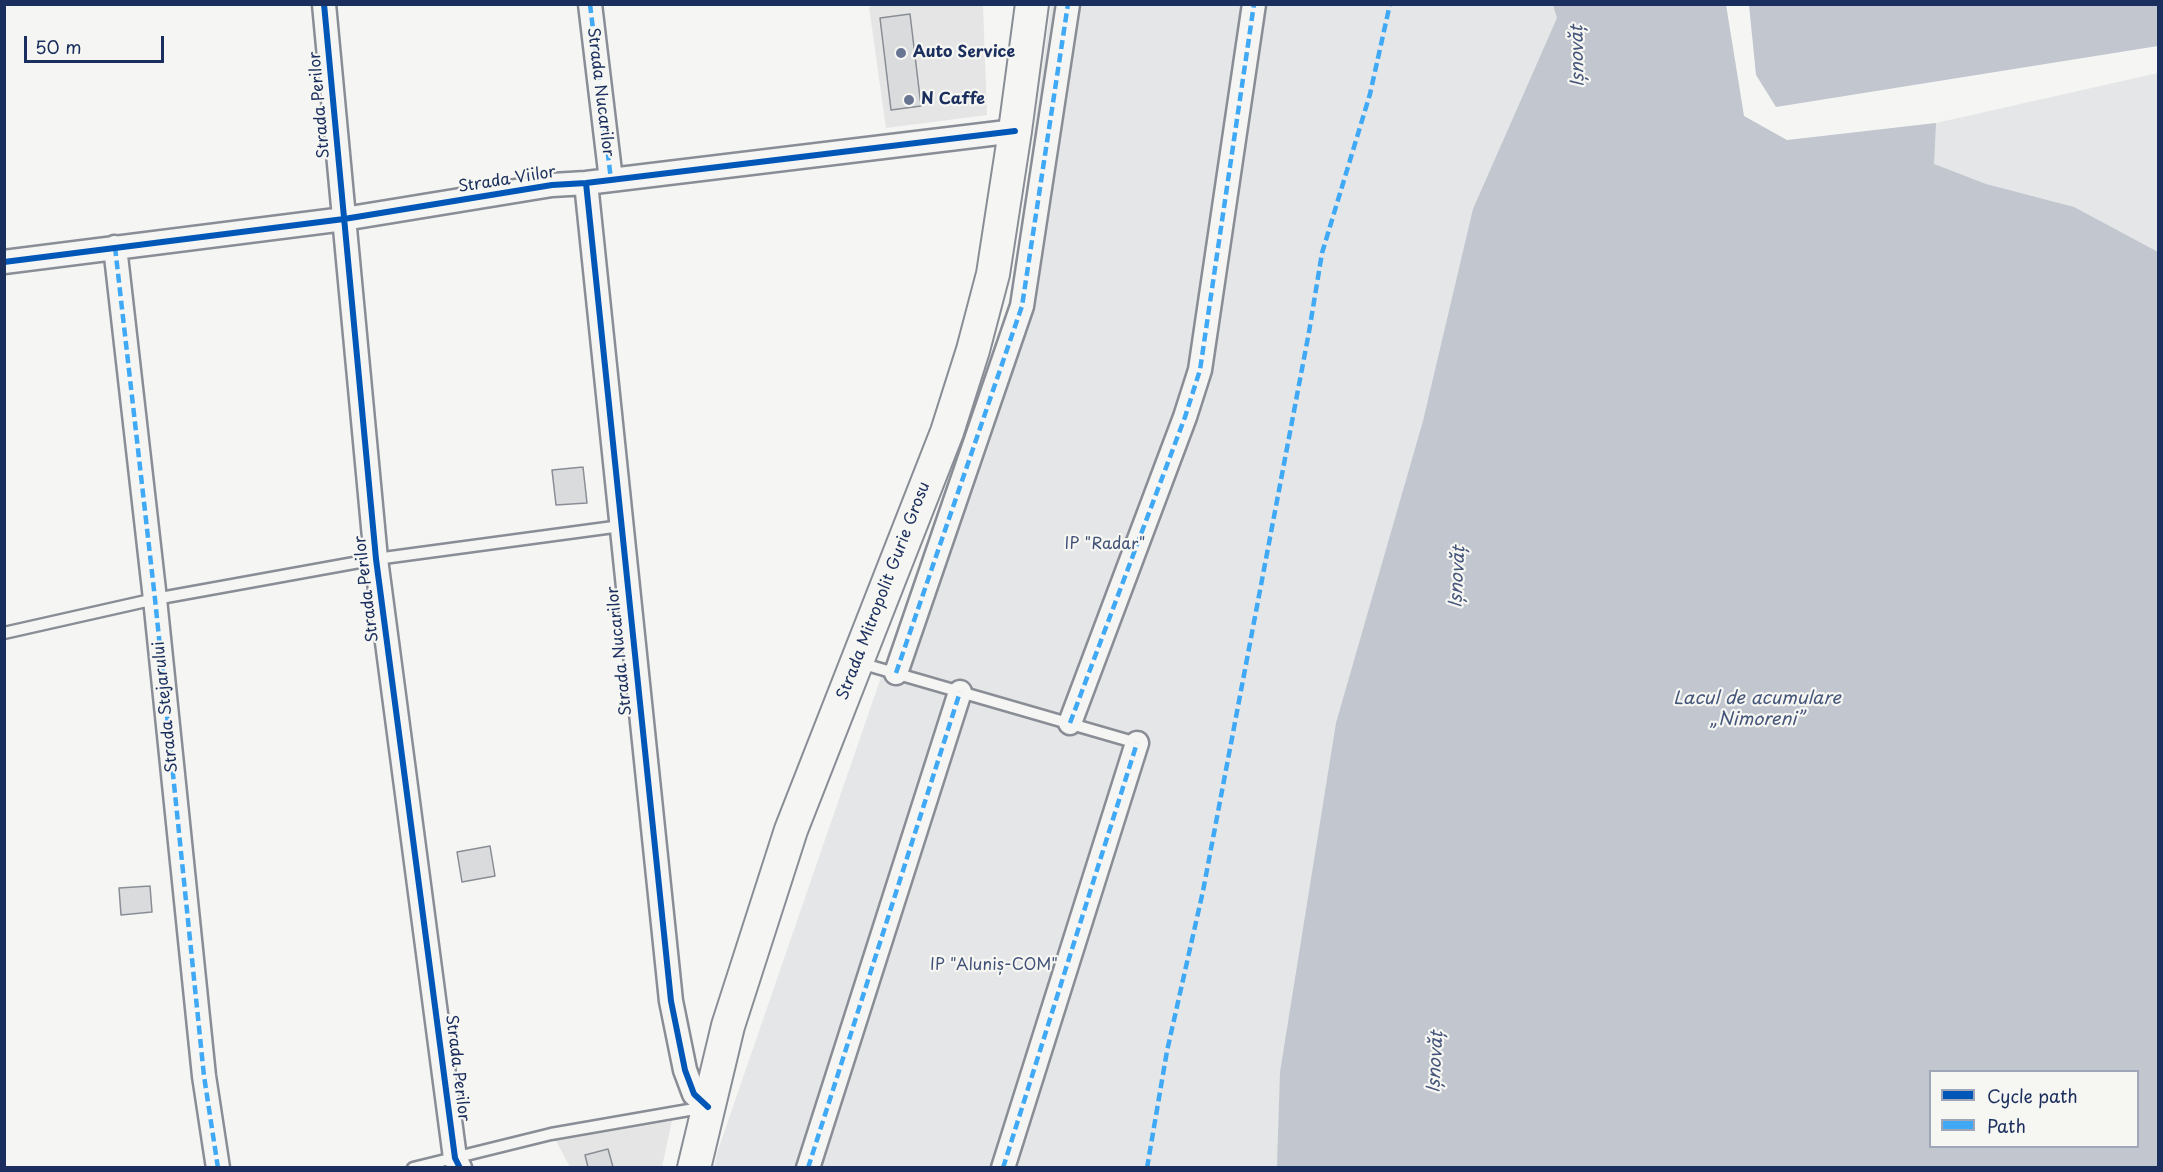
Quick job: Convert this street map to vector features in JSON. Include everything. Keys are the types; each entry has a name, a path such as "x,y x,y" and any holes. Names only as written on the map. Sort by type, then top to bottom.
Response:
{"main road":[{"name":"Strada Mitropolit Gurie Grosu","path":"694,1167 728,1026 791,830 947,432 973,350 993,274 1032,4"}],"street":[{"name":"Strada Perilor","path":"324,4 376,559 457,1163"},
{"name":"Strada Nucarilor","path":"590,4 611,180"},
{"path":"897,673 1022,306 1068,4"},
{"path":"1070,723 1185,417 1200,370 1254,4"},
{"name":"Strada Viilor","path":"4,262 344,219 552,185 586,183 1015,131"},
{"name":"Strada Nucarilor","path":"586,183 671,1001 685,1070 694,1094 708,1107"},
{"name":"Strada Stejarului","path":"115,247 155,599 204,1076 218,1167"},
{"path":"808,1167 960,692"},
{"path":"1003,1167 1137,743"}],"lane":[{"path":"4,633 155,599 376,559 621,526"},
{"path":"856,662 1137,743"},
{"path":"412,1167 457,1163 562,1131 708,1107"}],"shaded area":[{"path":"880,4 983,5 987,115 886,128 869,7"},
{"path":"672,1121 662,1167 570,1167 556,1141"}],"green space":[{"path":"1051,5 1726,5 1744,116 1787,141 1936,123 2158,73 2158,560 1309,1167 714,1168 717,1153 1012,297"}],"water":[{"name":"Lacul de acumulare „Nimoreni”","path":"1553,5 1726,5 1744,116 1787,140 1936,123 1934,164 1986,184 2074,207 2158,252 2158,1167 1277,1167 1280,1072 1336,723 1423,421 1473,209 1557,18"},
{"path":"1749,5 2158,5 2158,46 1776,107 1756,75"}],"building":[{"path":"910,14 921,106 891,110 880,18"},
{"path":"583,467 587,503 556,505 552,470"},
{"path":"490,846 495,876 462,882 457,852"},
{"path":"150,886 152,912 121,915 119,888"},
{"path":"608,1149 613,1167 588,1167 585,1155"}],"marked path":[{"path":"590,4 611,180"},
{"path":"896,673 1022,306 1068,4"},
{"path":"1070,723 1185,417 1200,370 1254,4"},
{"path":"1147,1168 1167,1051 1203,891 1322,253 1370,94 1390,4"},
{"path":"115,247 155,599 204,1076 218,1168"},
{"path":"808,1168 960,692"},
{"path":"1003,1168 1137,743"}],"cycle path":[{"path":"324,4 376,559 455,1158 460,1168"},
{"path":"4,262 344,219 552,185 586,183 1015,131"},
{"path":"586,183 671,1001 685,1070 694,1094 708,1107"}],"place":[{"name":"Auto Service","path":"901,53"},
{"name":"N Caffe","path":"909,100"}],"water label":[{"name":"Ișnovăț","path":"1578,56"},
{"name":"Ișnovăț","path":"1458,577"},
{"name":"Ișnovăț","path":"1436,1062"}],"park label":[{"name":"IP \"Radar\"","path":"1105,545"},
{"name":"IP \"Aluniș-COM\"","path":"994,966"}]}
